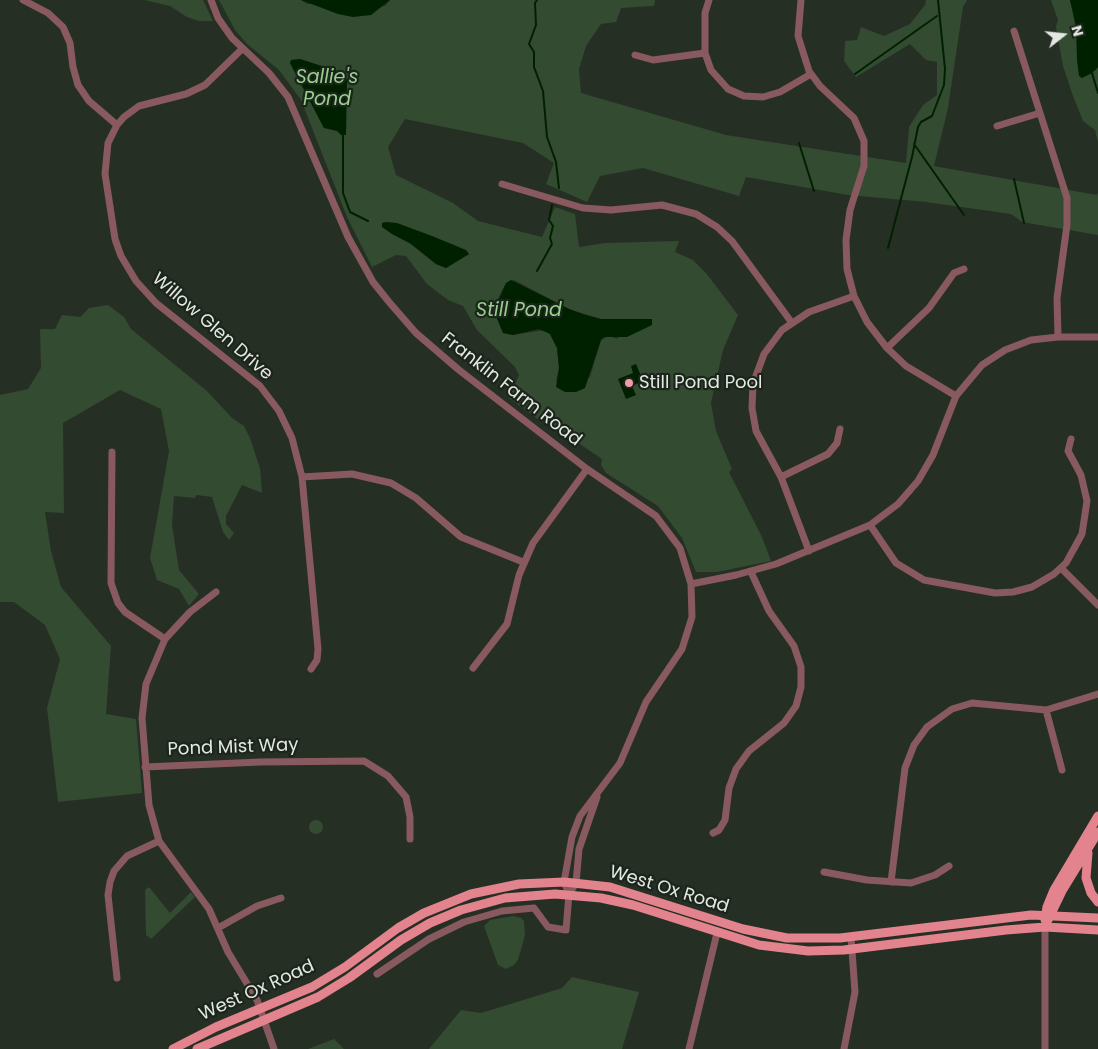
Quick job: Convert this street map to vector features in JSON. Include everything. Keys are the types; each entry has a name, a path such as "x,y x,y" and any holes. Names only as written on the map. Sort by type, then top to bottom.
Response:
{"main road":[{"path":"1045,927 1054,890 1098,816"},
{"path":"1047,915 1097,834"},
{"path":"1097,834 1088,854 1085,870 1088,885 1098,902"},
{"name":"West Ox Road","path":"173,1049 201,1034 312,987 398,928 448,902 506,886 564,882 634,893 730,925 766,934 813,939 851,937 991,918 1047,915 1098,918"},
{"name":"West Ox Road","path":"197,1049 318,997 349,978 401,940 446,916 505,898 569,894 601,898 633,905 759,945 784,949 820,951 853,949 980,932 1045,927 1098,930"}],"street":[{"path":"23,0 52,15 63,27 70,43 73,67 78,85 89,101 117,125"},
{"name":"Franklin Farm Road","path":"211,0 225,29 242,49 269,73 288,97 344,228 364,266 389,302 434,350 587,469 647,508 665,525 682,554 691,584 692,617 682,649 646,702 623,756 598,794 580,816 568,852 564,882"},
{"path":"709,0 704,13 705,53 716,77 728,89 744,96 771,96 811,74"},
{"path":"801,0 798,36 803,58 820,86 854,118 864,141 864,166 850,210 846,240 847,269 854,296 867,322 887,348 906,366 956,396"},
{"path":"1014,31 1064,186 1067,204 1067,225 1058,284 1058,337"},
{"name":"Willow Glen Drive","path":"242,49 205,85 186,94 139,106 117,125 108,143 104,164 113,230 121,256 136,281 156,303 248,375 271,399 292,438 302,477 318,649 317,660 311,669"},
{"path":"635,54 653,60 705,53"},
{"path":"997,126 1040,113"},
{"path":"502,184 582,208 611,210 662,205 696,214 717,226 732,241 792,323"},
{"path":"887,348 929,308 954,273 964,269"},
{"path":"809,551 781,478 756,431 752,396 756,374 764,354 782,330 810,312 854,296"},
{"path":"691,584 751,572 870,526 898,504 918,481 933,455 956,396 972,376 999,353 1031,340 1058,337 1098,337"},
{"path":"781,478 828,454 837,443 840,429"},
{"path":"870,526 896,563 914,576 934,583 995,593 1013,592 1044,581 1061,568 1080,541 1086,512 1083,482 1068,451 1070,439"},
{"path":"112,452 111,583 118,602 125,612 165,639"},
{"path":"473,668 507,624 523,562 533,543 587,469"},
{"path":"302,477 352,474 391,483 416,498 451,531 523,562"},
{"path":"1061,568 1098,605"},
{"path":"714,833 719,830 725,820 729,788 736,769 749,751 784,724 796,706 801,687 801,667 794,646 769,611 751,572"},
{"path":"216,592 190,612 165,639 146,684 142,718 150,808 159,841 203,900 228,952 251,989 274,1049"},
{"path":"891,882 905,768 914,745 927,727 952,709 972,703 1046,710 1098,694"},
{"path":"1046,710 1062,770"},
{"name":"Pond Mist Way","path":"145,767 321,760 364,762 388,776 406,797 410,817 410,840"},
{"name":"Franklin Farm Road","path":"569,894 576,883 580,849 598,794"},
{"path":"117,978 108,895 110,882 114,871 127,856 159,841"},
{"path":"824,872 891,882 920,881 949,866"},
{"path":"377,974 429,939 475,918 502,911 534,908 548,927 566,930 569,894 564,882"},
{"path":"218,928 257,906 281,898"},
{"path":"1045,927 1045,1049"},
{"path":"689,1049 717,933"},
{"path":"844,1049 855,992 851,937"}],"shaded area":[{"path":"144,0 203,0 213,21 199,21 187,17 170,6"},
{"path":"219,0 301,0 307,4 385,6 390,0 655,0 654,6 621,8 616,22 601,24 586,46 579,69 581,93 726,135 906,163 909,127 923,105 937,95 937,62 926,60 910,44 856,77 844,61 845,41 857,40 861,27 884,36 910,24 925,5 926,0 967,0 963,7 948,108 934,166 1097,195 1098,192 1098,235 1022,222 1011,214 926,202 848,195 746,177 739,196 643,168 600,176 587,202 546,184 554,163 523,143 405,119 388,147 396,175 453,203 478,221 542,237 555,207 575,214 579,247 606,243 679,241 675,252 693,260 706,273 738,315 723,350 711,403 716,431 732,469 729,472 762,537 771,561 717,572 696,572 682,538 658,506 606,473 601,465 602,459 562,432 556,432 509,398 519,375 515,367 477,330 463,306 448,300 427,284 406,256 396,255 372,267 347,217 301,100 279,70 247,44 235,30","holes":["300,59 343,73 324,128 290,63","411,244 469,254 446,268 436,264","514,280 569,309 601,319 618,319 618,339 609,336 601,340 590,377 556,381 559,368 557,348 550,334 545,330 513,335 503,333 494,311 495,304 506,283"]},
{"path":"1051,0 1070,0 1078,40 1095,71 1098,67 1098,143 1095,130 1083,121 1063,66 1056,27 1058,20"},
{"path":"108,305 124,317 131,329 207,391 232,418 244,426 260,468 262,493 242,485 226,516 226,524 234,533 229,540 223,532 212,497 196,495 195,498 174,496 172,525 179,570 199,594 189,606 179,589 157,580 150,558 169,451 161,409 120,390 63,423 64,513 45,512 51,551 61,587 111,646 106,714 136,719 142,793 58,802 47,708 60,659 45,625 14,602 0,602 0,395 28,389 41,368 40,329 55,329 62,315 80,317 89,308"},
{"path":"313,820 319,820 323,827 319,834 313,834 309,830 309,824"},
{"path":"149,887 170,913 191,892 195,897 151,939 146,935 145,890"},
{"path":"513,916 524,921 525,935 518,960 514,965 506,969 498,965 484,926 490,920"},
{"path":"572,977 639,992 622,1049 429,1049 461,1010 481,1013 562,988"},
{"path":"334,1039 344,1049 308,1049"}],"water":[{"path":"301,0 390,0 371,15 353,17 338,14"},
{"path":"1070,0 1098,0 1098,67 1092,73 1082,78 1079,76 1076,25"},
{"name":"Sallie's Pond","path":"300,59 343,73 347,80 346,135 341,135 337,131 324,128 290,63 291,60"},
{"path":"382,223 397,223 432,236 466,250 469,254 446,268 436,264 411,244 382,227"},
{"name":"Still Pond","path":"511,280 585,315 601,319 652,319 652,325 627,337 604,337 601,340 585,388 576,392 565,392 556,387 559,368 557,348 550,334 539,329 513,335 503,333 494,311 506,283"},
{"name":"Still Pond Pool","path":"636,364 643,381 632,386 636,395 626,399 618,379 633,373 631,366"}],"waterway":[{"path":"537,0 535,3 536,25 529,44 534,52 534,67 543,91 547,137 556,162 559,188"},
{"path":"888,248 918,127 921,122 932,116 944,85 945,69 938,0"},
{"path":"855,74 937,16"},
{"path":"1092,73 1098,93"},
{"path":"343,135 343,193 350,212 368,221"},
{"path":"799,143 814,191"},
{"path":"914,144 964,215"},
{"path":"1014,179 1024,223"},
{"path":"537,271 552,244 550,238 553,226 549,220 552,205"}],"place":[{"name":"Still Pond Pool","path":"629,383"}]}
